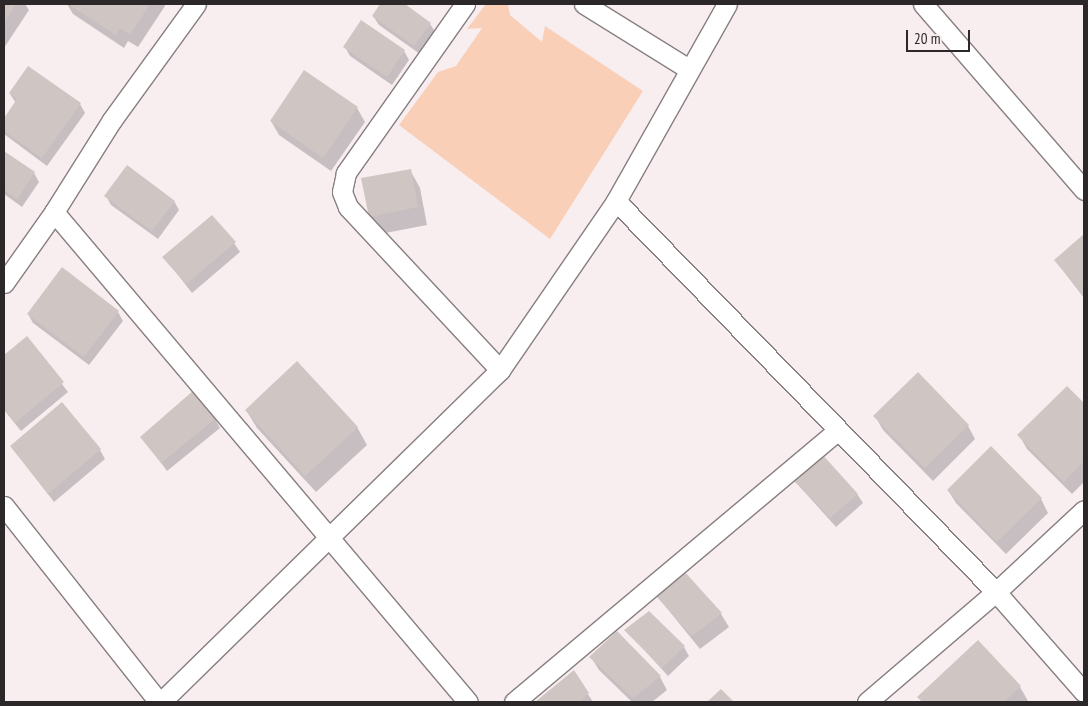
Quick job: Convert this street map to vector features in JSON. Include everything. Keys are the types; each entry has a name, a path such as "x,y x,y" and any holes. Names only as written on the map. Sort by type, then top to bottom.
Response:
{"street":[{"path":"4,283 54,212 112,120 196,4"},
{"path":"465,4 346,174 342,192 348,207 500,370"},
{"path":"584,4 688,69"},
{"path":"4,506 160,702 500,370 616,201 688,69 727,4"},
{"path":"923,4 1084,190"},
{"path":"616,201 996,592 1084,692"},
{"path":"54,212 468,702"},
{"path":"514,702 838,430"},
{"path":"867,702 996,592 1084,510"}],"shaded area":[{"path":"486,4 508,4 510,15 542,42 545,26 643,91 550,239 399,125 438,72 456,66 482,28 467,29"}],"building":[{"path":"4,4 16,4 4,23"},
{"path":"68,4 150,4 130,35 120,28 116,35"},
{"path":"380,4 405,4 431,23 414,46 372,16"},
{"path":"361,20 405,50 387,77 343,47"},
{"path":"28,66 81,103 42,158 4,131 4,118 17,99 9,93"},
{"path":"304,70 358,107 323,158 270,121"},
{"path":"4,151 35,172 17,199 4,190"},
{"path":"127,165 175,201 152,231 104,196"},
{"path":"411,169 418,207 369,217 361,178"},
{"path":"212,215 236,242 186,284 162,257"},
{"path":"1084,234 1084,296 1054,260"},
{"path":"62,267 119,311 84,357 27,314"},
{"path":"27,336 64,382 15,423 4,409 4,355"},
{"path":"297,361 358,427 305,476 245,410"},
{"path":"918,372 969,425 925,468 873,416"},
{"path":"1067,386 1084,403 1084,461 1064,482 1017,435"},
{"path":"194,390 216,418 161,463 140,437"},
{"path":"62,402 101,449 48,494 10,446"},
{"path":"991,446 1042,498 997,542 947,490"},
{"path":"821,453 858,494 830,518 791,478"},
{"path":"684,571 722,613 692,636 656,596"},
{"path":"649,611 685,646 662,668 624,630"},
{"path":"617,631 661,676 633,698 589,657"},
{"path":"978,640 1021,686 1004,702 922,702 917,697"},
{"path":"574,670 589,693 579,702 535,702"},
{"path":"721,689 734,702 707,702"}]}
